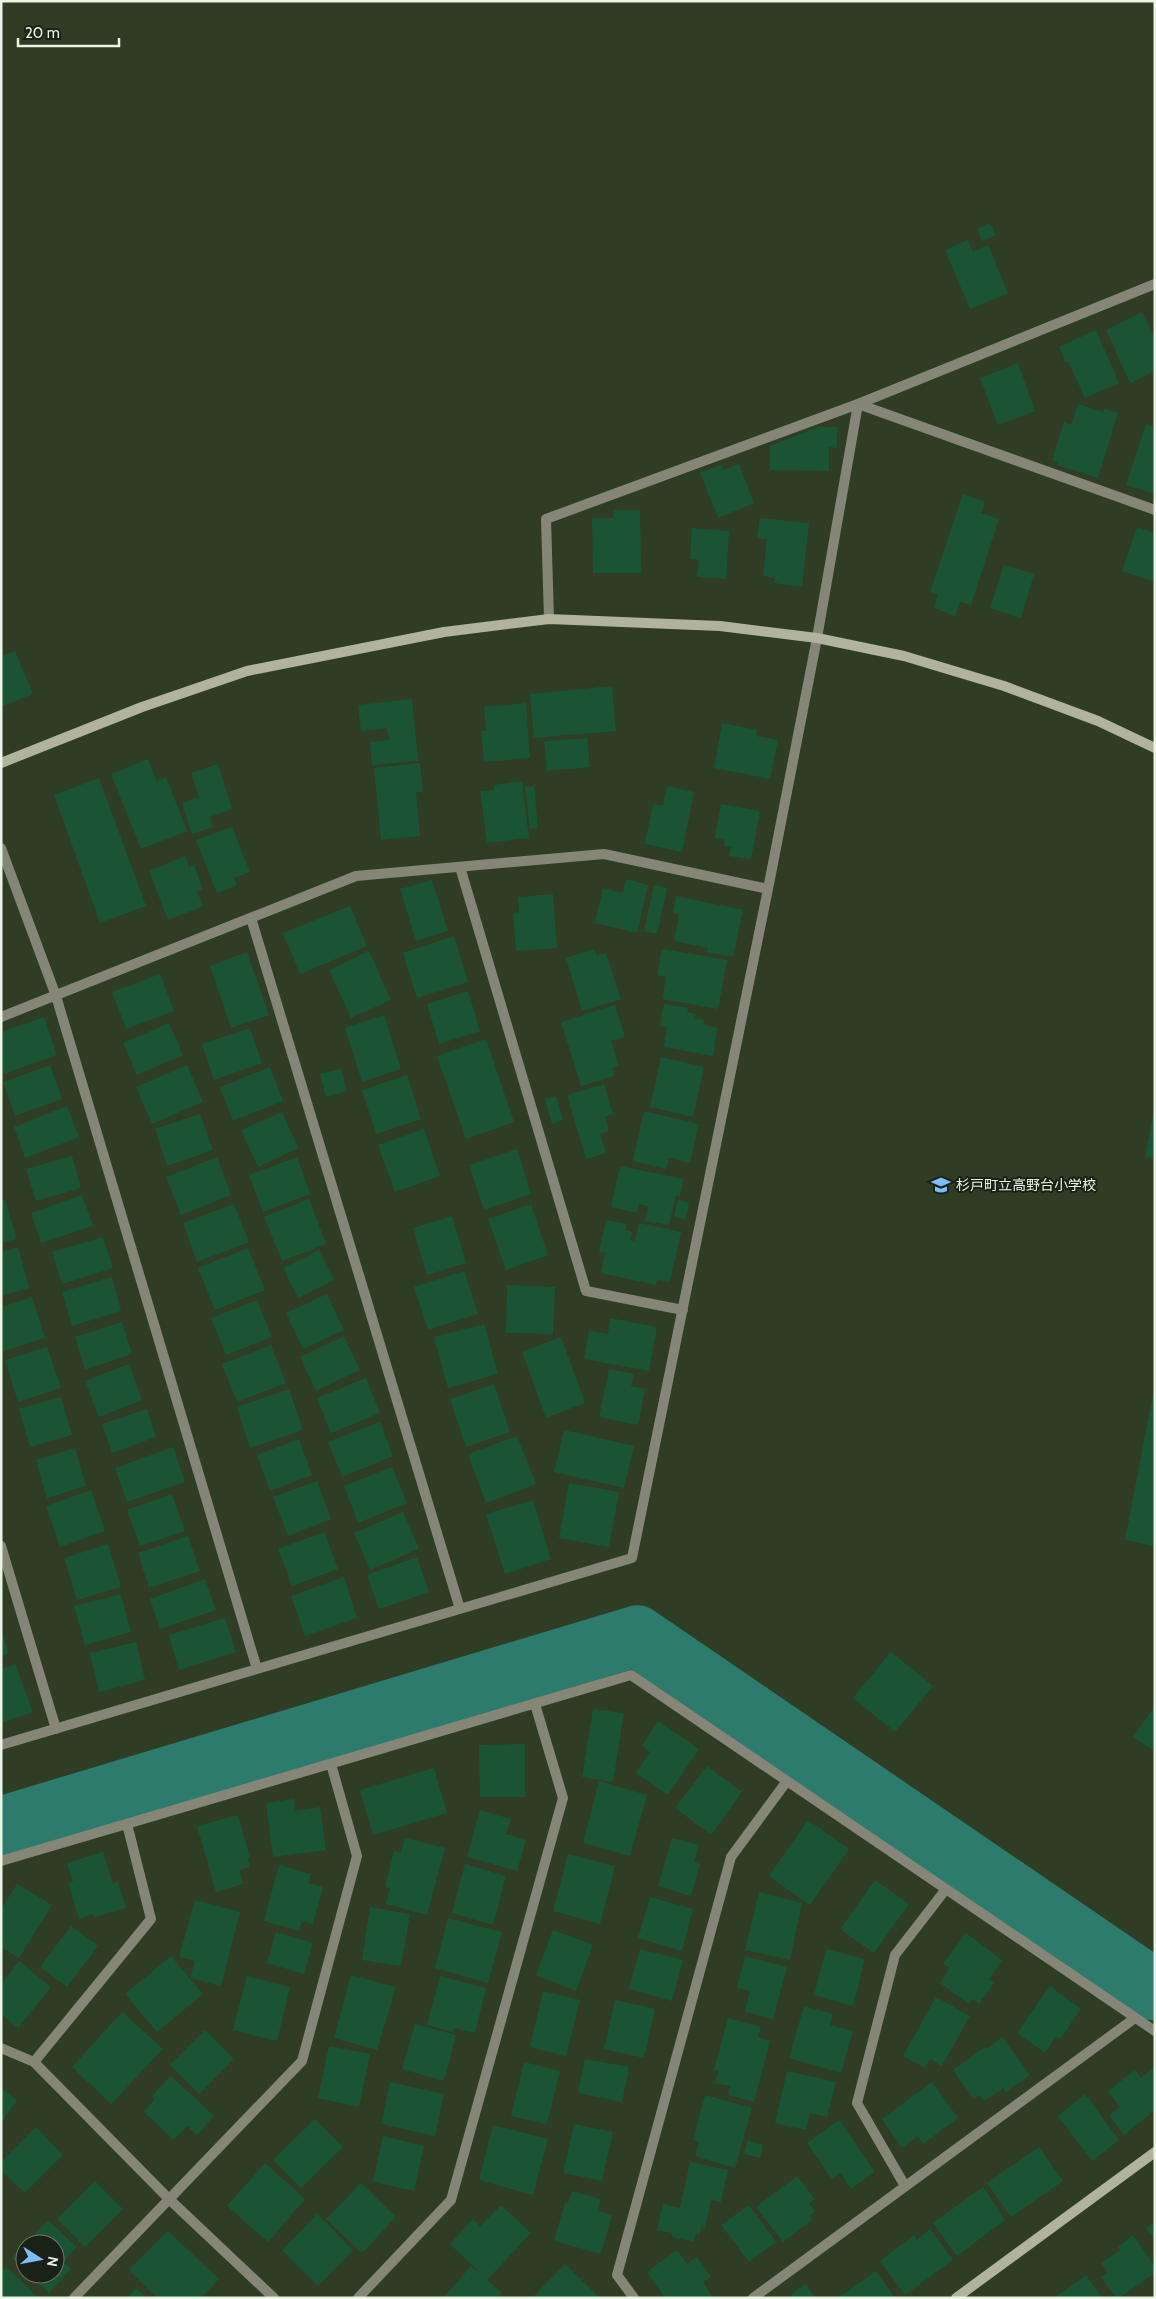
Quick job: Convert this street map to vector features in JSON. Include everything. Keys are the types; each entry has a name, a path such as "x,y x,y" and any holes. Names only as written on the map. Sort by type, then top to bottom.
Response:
{"street":[{"path":"549,619 546,519 858,404 1155,284"},
{"path":"858,404 1155,510"},
{"path":"1,1745 632,1558 768,889 817,638 858,404"},
{"path":"1,763 142,707 247,671 444,632 549,619 720,626 817,638 904,656 1004,686 1098,721 1155,748"},
{"path":"1,848 56,996 257,1669"},
{"path":"1,1017 356,876 604,854 768,889"},
{"path":"460,867 586,1291 683,1310"},
{"path":"251,918 460,1609"},
{"path":"1,1546 56,1729"},
{"path":"1,1861 631,1675 1155,2031"},
{"path":"358,2298 451,2200 563,1798 535,1704"},
{"path":"74,2298 302,2061 357,1856 331,1764"},
{"path":"634,2298 617,2275 731,1857 787,1781"},
{"path":"34,2062 151,1920 127,1824"},
{"path":"905,2186 857,2104 895,1955 946,1889"},
{"path":"753,2298 1135,2018"},
{"path":"1,2048 34,2062 169,2199 274,2298"},
{"path":"956,2298 1155,2152"}],"building":[{"path":"990,223 996,235 982,241 977,229"},
{"path":"968,240 973,252 988,245 1008,293 970,309 945,250"},
{"path":"1142,312 1155,338 1155,371 1130,383 1106,330"},
{"path":"1096,330 1119,383 1085,398 1068,361 1065,362 1059,347"},
{"path":"1018,363 1035,411 998,425 980,378"},
{"path":"1078,404 1103,412 1104,409 1118,413 1098,478 1057,465 1058,462 1052,460 1064,422 1071,425"},
{"path":"1146,424 1155,427 1155,494 1126,485"},
{"path":"818,427 837,427 837,448 829,447 829,471 770,470 770,446"},
{"path":"739,464 754,503 718,518 700,473 721,465 723,470"},
{"path":"963,494 985,502 981,513 999,519 971,605 960,602 955,616 934,608 938,594 930,592"},
{"path":"613,510 640,510 641,573 593,573 592,518 614,518"},
{"path":"760,518 809,523 802,587 774,583 775,578 763,576 767,539 757,538"},
{"path":"1137,527 1155,533 1155,582 1122,571"},
{"path":"692,528 729,531 726,579 697,577 699,560 690,559"},
{"path":"1004,565 1034,574 1021,618 990,608"},
{"path":"15,651 33,694 1,707 1,656"},
{"path":"612,686 616,731 534,738 530,694"},
{"path":"412,699 418,761 372,765 370,742 389,740 387,728 361,731 358,705"},
{"path":"526,703 530,758 484,762 481,731 486,731 484,707"},
{"path":"722,723 757,730 756,736 778,740 770,779 714,768"},
{"path":"587,738 590,767 547,771 544,741"},
{"path":"148,759 157,781 166,777 187,831 141,849 111,774"},
{"path":"420,763 423,792 416,792 420,836 381,840 374,768"},
{"path":"218,764 232,809 210,817 213,827 192,834 182,803 199,797 191,773"},
{"path":"99,778 146,906 100,923 54,795"},
{"path":"522,781 529,838 487,843 480,791 494,790 494,785"},
{"path":"534,786 538,828 530,829 525,787"},
{"path":"667,786 694,792 682,852 645,844 653,804 663,806"},
{"path":"721,804 760,811 751,859 729,856 731,847 724,846 725,840 715,838"},
{"path":"232,827 250,872 234,878 237,885 217,893 196,840"},
{"path":"185,856 189,867 194,865 203,889 197,891 203,906 168,920 149,871"},
{"path":"626,879 648,885 637,933 595,923 603,888 623,893"},
{"path":"432,880 448,931 416,941 400,889"},
{"path":"654,885 667,888 657,934 644,931"},
{"path":"553,894 557,948 516,951 513,913 519,912 518,897"},
{"path":"676,896 743,910 733,957 707,952 708,948 674,941 679,915 673,913"},
{"path":"350,906 367,946 300,974 283,933"},
{"path":"454,936 468,982 417,998 403,953"},
{"path":"594,949 597,956 606,953 621,999 582,1011 566,958"},
{"path":"662,949 727,960 718,1009 662,999 666,977 657,975"},
{"path":"369,951 391,1000 351,1018 329,970"},
{"path":"247,952 269,1015 231,1028 210,966"},
{"path":"160,974 174,1011 126,1029 112,992"},
{"path":"468,991 480,1031 439,1044 427,1004"},
{"path":"664,1004 688,1008 687,1012 696,1014 695,1019 704,1020 703,1025 717,1028 713,1056 664,1047 667,1027 660,1026"},
{"path":"615,1005 625,1037 611,1041 619,1066 612,1068 614,1076 581,1086 561,1022"},
{"path":"384,1015 401,1069 362,1082 345,1028"},
{"path":"44,1017 57,1055 4,1074 1,1066 1,1032"},
{"path":"169,1023 183,1055 137,1075 123,1043"},
{"path":"250,1028 262,1063 214,1080 202,1044"},
{"path":"486,1039 514,1122 466,1139 437,1056"},
{"path":"661,1057 704,1067 693,1117 650,1107"},
{"path":"50,1065 62,1099 15,1116 3,1082"},
{"path":"187,1065 203,1102 152,1124 136,1087"},
{"path":"270,1067 283,1101 233,1121 220,1087"},
{"path":"341,1069 347,1091 326,1097 320,1074"},
{"path":"407,1075 421,1119 376,1134 362,1090"},
{"path":"604,1084 613,1114 605,1117 609,1131 600,1134 606,1153 586,1159 567,1095"},
{"path":"556,1096 563,1120 552,1124 545,1099"},
{"path":"67,1106 79,1137 25,1158 14,1127"},
{"path":"1155,1110 1155,1159 1145,1157"},
{"path":"644,1111 699,1124 690,1163 669,1158 666,1169 633,1161"},
{"path":"282,1112 298,1148 258,1167 241,1130"},
{"path":"200,1114 213,1150 167,1166 155,1129"},
{"path":"424,1129 440,1176 395,1192 378,1145"},
{"path":"517,1149 531,1194 484,1210 469,1165"},
{"path":"72,1156 81,1188 36,1201 26,1169"},
{"path":"217,1157 231,1195 181,1215 166,1177"},
{"path":"297,1157 310,1194 263,1212 249,1175"},
{"path":"620,1166 683,1179 680,1196 676,1195 669,1225 645,1221 648,1206 639,1204 637,1213 611,1207"},
{"path":"82,1195 93,1226 41,1243 31,1213"},
{"path":"309,1199 326,1244 282,1261 264,1217"},
{"path":"5,1200 17,1239 1,1243 1,1201"},
{"path":"678,1200 689,1203 685,1220 674,1217"},
{"path":"234,1204 249,1242 197,1262 183,1223"},
{"path":"531,1204 548,1255 506,1270 488,1219"},
{"path":"452,1216 466,1263 427,1275 413,1228"},
{"path":"606,1220 627,1224 625,1230 632,1232 630,1240 635,1241 639,1223 681,1232 670,1282 657,1280 656,1285 601,1273 605,1253 599,1252"},
{"path":"103,1237 113,1268 62,1284 52,1252"},
{"path":"18,1247 29,1288 1,1296 1,1252"},
{"path":"248,1248 265,1290 215,1310 198,1268"},
{"path":"319,1250 334,1280 298,1298 283,1268"},
{"path":"464,1271 478,1314 428,1330 414,1287"},
{"path":"112,1277 121,1311 72,1326 62,1292"},
{"path":"507,1285 555,1287 553,1334 506,1333"},
{"path":"327,1294 344,1330 303,1349 286,1313"},
{"path":"32,1297 45,1338 1,1352 1,1307"},
{"path":"257,1300 272,1337 226,1355 211,1318"},
{"path":"610,1318 657,1327 649,1371 584,1359 589,1331 608,1334"},
{"path":"122,1322 132,1354 85,1370 75,1337"},
{"path":"484,1324 498,1374 448,1388 434,1337"},
{"path":"344,1336 360,1370 316,1391 300,1357"},
{"path":"561,1337 585,1403 546,1418 522,1352"},
{"path":"271,1345 286,1383 237,1402 222,1364"},
{"path":"47,1347 61,1388 18,1402 5,1360"},
{"path":"129,1364 142,1400 99,1417 85,1381"},
{"path":"609,1369 634,1374 631,1386 645,1389 638,1425 599,1417"},
{"path":"366,1378 380,1413 331,1433 317,1398"},
{"path":"494,1384 510,1432 466,1447 450,1399"},
{"path":"289,1389 303,1430 250,1448 237,1407"},
{"path":"1155,1389 1155,1546 1125,1540"},
{"path":"61,1397 72,1435 30,1447 19,1409"},
{"path":"147,1409 156,1437 112,1453 102,1424"},
{"path":"380,1422 393,1456 342,1477 328,1442"},
{"path":"564,1430 634,1446 624,1488 554,1472"},
{"path":"517,1436 536,1484 486,1503 468,1454"},
{"path":"299,1439 312,1475 270,1491 257,1455"},
{"path":"173,1447 185,1482 127,1502 115,1468"},
{"path":"75,1448 86,1486 47,1498 36,1460"},
{"path":"392,1467 407,1503 358,1523 344,1486"},
{"path":"317,1481 331,1519 288,1536 273,1497"},
{"path":"569,1483 619,1492 609,1547 559,1538"},
{"path":"91,1490 105,1531 60,1547 46,1506"},
{"path":"172,1494 185,1531 140,1546 127,1510"},
{"path":"533,1500 551,1559 505,1574 486,1514"},
{"path":"403,1512 419,1549 370,1570 354,1533"},
{"path":"324,1532 338,1569 292,1586 278,1549"},
{"path":"188,1536 200,1571 149,1588 138,1553"},
{"path":"108,1544 121,1587 77,1600 64,1558"},
{"path":"417,1557 429,1592 379,1609 367,1575"},
{"path":"344,1577 357,1618 305,1636 291,1596"},
{"path":"205,1579 216,1610 160,1629 150,1599"},
{"path":"121,1594 131,1632 85,1645 74,1606"},
{"path":"225,1618 236,1652 179,1670 169,1635"},
{"path":"1,1628 9,1654 1,1656"},
{"path":"136,1642 145,1680 99,1692 90,1653"},
{"path":"891,1652 933,1686 895,1732 853,1698"},
{"path":"15,1664 33,1712 1,1723 1,1669"},
{"path":"1155,1706 1155,1752 1133,1737"},
{"path":"593,1709 624,1713 613,1782 582,1777"},
{"path":"658,1721 699,1749 668,1795 636,1773 650,1752 642,1746"},
{"path":"525,1744 525,1797 480,1797 479,1745"},
{"path":"707,1766 742,1792 711,1835 675,1808"},
{"path":"434,1768 447,1813 373,1835 360,1790"},
{"path":"599,1781 647,1795 630,1856 583,1843"},
{"path":"294,1799 295,1811 320,1807 326,1850 273,1857 266,1803"},
{"path":"480,1810 511,1819 506,1834 526,1840 517,1871 467,1857"},
{"path":"238,1815 250,1858 248,1858 250,1867 240,1870 243,1884 216,1892 197,1826"},
{"path":"808,1820 849,1849 810,1905 769,1876"},
{"path":"405,1838 445,1848 427,1915 386,1904 390,1888 385,1887 394,1851 401,1853"},
{"path":"672,1838 699,1845 694,1862 700,1864 691,1896 658,1886"},
{"path":"103,1852 113,1884 118,1882 126,1908 95,1917 93,1914 79,1919 68,1883 73,1882 67,1863"},
{"path":"568,1854 615,1866 600,1924 553,1911"},
{"path":"465,1864 506,1876 493,1925 452,1913"},
{"path":"279,1865 311,1874 308,1883 323,1887 313,1924 302,1921 299,1931 264,1921"},
{"path":"875,1880 909,1904 874,1953 840,1929"},
{"path":"17,1884 52,1905 19,1958 1,1947 1,1909"},
{"path":"759,1892 802,1903 790,1960 745,1950"},
{"path":"650,1897 693,1909 682,1951 638,1938"},
{"path":"195,1900 240,1912 221,1986 190,1978 195,1961 179,1957"},
{"path":"370,1907 410,1914 401,1966 362,1960"},
{"path":"448,1918 502,1932 488,1983 435,1968"},
{"path":"71,1926 98,1946 67,1987 40,1967"},
{"path":"553,1930 593,1945 576,1991 536,1975"},
{"path":"276,1932 313,1943 304,1974 267,1963"},
{"path":"966,1933 1002,1960 989,1979 994,1983 979,2004 973,1999 969,2004 940,1983 950,1968 943,1964"},
{"path":"640,1949 683,1960 672,2001 629,1989"},
{"path":"826,1949 865,1959 853,2006 814,1995"},
{"path":"171,1956 203,1994 157,2032 125,1994"},
{"path":"745,1956 787,1967 773,2019 745,2012 750,1991 737,1988"},
{"path":"19,1961 51,1987 18,2028 1,2014 1,1984"},
{"path":"351,1975 396,1987 377,2050 334,2038"},
{"path":"247,1976 290,1987 277,2041 233,2030"},
{"path":"440,1976 486,1988 475,2033 454,2028 453,2032 427,2025"},
{"path":"1050,1986 1081,2009 1060,2039 1056,2037 1045,2053 1017,2033"},
{"path":"543,1991 580,2000 566,2056 530,2047"},
{"path":"936,1997 970,2016 942,2066 930,2059 925,2068 903,2056"},
{"path":"615,2000 655,2009 644,2058 604,2049"},
{"path":"804,2006 833,2014 830,2025 853,2031 841,2073 789,2058"},
{"path":"122,2012 163,2049 111,2104 72,2067"},
{"path":"728,2018 761,2027 758,2037 770,2041 754,2102 728,2095 730,2086 715,2083 719,2071 714,2070"},
{"path":"415,2024 456,2035 444,2081 402,2069"},
{"path":"205,2030 234,2059 199,2094 170,2065"},
{"path":"1002,2037 1030,2075 1006,2092 1003,2088 984,2101 979,2095 974,2099 953,2070 985,2047 987,2049"},
{"path":"329,2046 370,2054 359,2107 318,2098"},
{"path":"585,2059 629,2067 622,2102 578,2093"},
{"path":"524,2062 560,2071 547,2124 511,2116"},
{"path":"1155,2066 1155,2110 1124,2135 1109,2115 1120,2107 1108,2091 1135,2070 1141,2078"},
{"path":"787,2071 836,2082 827,2117 810,2113 806,2130 775,2123"},
{"path":"171,2076 214,2116 197,2135 187,2126 174,2140 144,2112 155,2099 152,2096"},
{"path":"390,2082 444,2094 435,2136 381,2124"},
{"path":"932,2082 958,2118 923,2144 918,2136 902,2148 882,2119"},
{"path":"1,2088 17,2100 1,2123"},
{"path":"1085,2094 1119,2140 1092,2161 1058,2116"},
{"path":"705,2095 752,2108 735,2168 695,2156 699,2142 693,2140"},
{"path":"315,2119 343,2147 301,2188 273,2160"},
{"path":"839,2120 875,2172 851,2189 841,2173 832,2179 807,2143"},
{"path":"574,2124 613,2132 602,2181 563,2173"},
{"path":"493,2125 548,2139 533,2195 479,2180"},
{"path":"36,2127 63,2155 25,2193 1,2170 1,2162"},
{"path":"383,2136 424,2146 414,2191 373,2182"},
{"path":"748,2140 763,2145 760,2158 744,2154"},
{"path":"1039,2147 1063,2181 1011,2217 987,2183"},
{"path":"690,2162 728,2170 721,2202 711,2200 705,2228 701,2227 700,2235 695,2234 694,2242 672,2237 672,2233 657,2230 663,2204 680,2208"},
{"path":"265,2163 305,2199 268,2242 227,2206"},
{"path":"797,2176 815,2199 809,2203 815,2211 809,2216 812,2220 783,2242 756,2207"},
{"path":"95,2181 123,2209 85,2247 57,2219"},
{"path":"361,2183 396,2217 362,2253 326,2219"},
{"path":"983,2187 1005,2220 957,2256 933,2223"},
{"path":"572,2191 601,2199 598,2211 612,2215 601,2254 554,2241 565,2203 568,2203"},
{"path":"501,2205 531,2233 487,2280 502,2293 498,2298 443,2298 471,2266 485,2278 450,2244 473,2219 480,2226"},
{"path":"749,2205 776,2242 749,2262 721,2225"},
{"path":"317,2214 353,2250 318,2286 282,2250"},
{"path":"48,2220 63,2234 35,2234"},
{"path":"1155,2222 1155,2240 1146,2228"},
{"path":"930,2229 953,2260 905,2295 880,2261 914,2235 917,2240"},
{"path":"168,2231 219,2279 201,2298 157,2298 129,2270"},
{"path":"1133,2235 1155,2266 1155,2273 1119,2298 1116,2298 1101,2277 1108,2272 1101,2263 1120,2250 1118,2247"},
{"path":"65,2236 77,2247 65,2260"},
{"path":"677,2250 687,2264 697,2257 711,2277 703,2282 713,2297 665,2298 647,2272"},
{"path":"65,2264 71,2269 65,2276"},
{"path":"565,2264 600,2298 532,2298"},
{"path":"6,2267 15,2275 15,2284 24,2284 39,2298 1,2298 1,2273"},
{"path":"876,2271 895,2298 838,2298"},
{"path":"1086,2275 1102,2298 1054,2298"},
{"path":"40,2284 57,2284 49,2293"},
{"path":"805,2284 816,2298 792,2298 790,2296"},
{"path":"136,2288 147,2298 127,2298"}],"waterway":[{"path":"1,1827 637,1636 1155,1990"}],"place":[{"name":"杉戸町立高野台小学校","path":"941,1185"}]}
